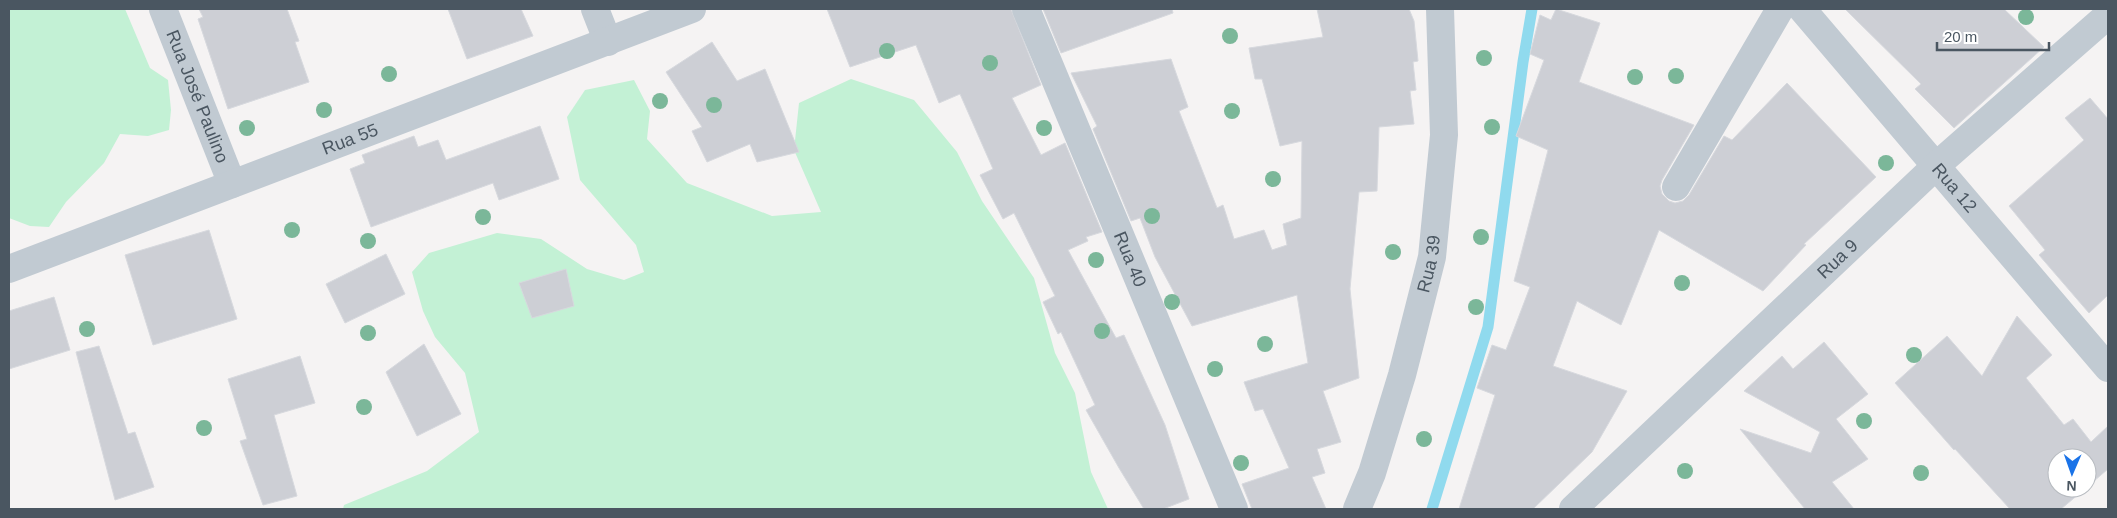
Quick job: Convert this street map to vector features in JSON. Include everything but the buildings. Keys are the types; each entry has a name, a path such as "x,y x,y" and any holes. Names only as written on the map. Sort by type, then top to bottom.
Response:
{"street":[{"name":"Rua José Paulino","path":"163,9 232,184"},
{"path":"595,9 608,42"},
{"name":"Rua 55","path":"9,269 692,9"},
{"name":"Rua 40","path":"1026,9 1234,509"},
{"name":"Rua 39","path":"1357,509 1372,473 1402,375 1432,257 1444,135 1440,9"},
{"path":"1676,187 1780,9"},
{"name":"Rua 12","path":"1802,9 1937,165 2108,368"},
{"name":"Rua 9","path":"1573,509 1937,165 2108,15"}],"green space":[{"path":"9,9 125,9 150,68 168,80 171,110 169,130 148,136 120,134 104,163 66,202 49,227 30,226 9,218"},
{"path":"851,79 914,100 957,152 982,201 1034,278 1055,353 1075,393 1091,472 1108,509 343,509 344,505 427,471 479,432 465,373 435,337 423,311 412,272 429,253 497,233 541,239 587,269 624,280 644,272 636,245 580,180 567,117 585,90 634,80 650,111 647,139 687,183 772,216 821,212 794,150 799,103"}],"waterway":[{"path":"1432,509 1488,327 1523,62 1532,9"}]}
